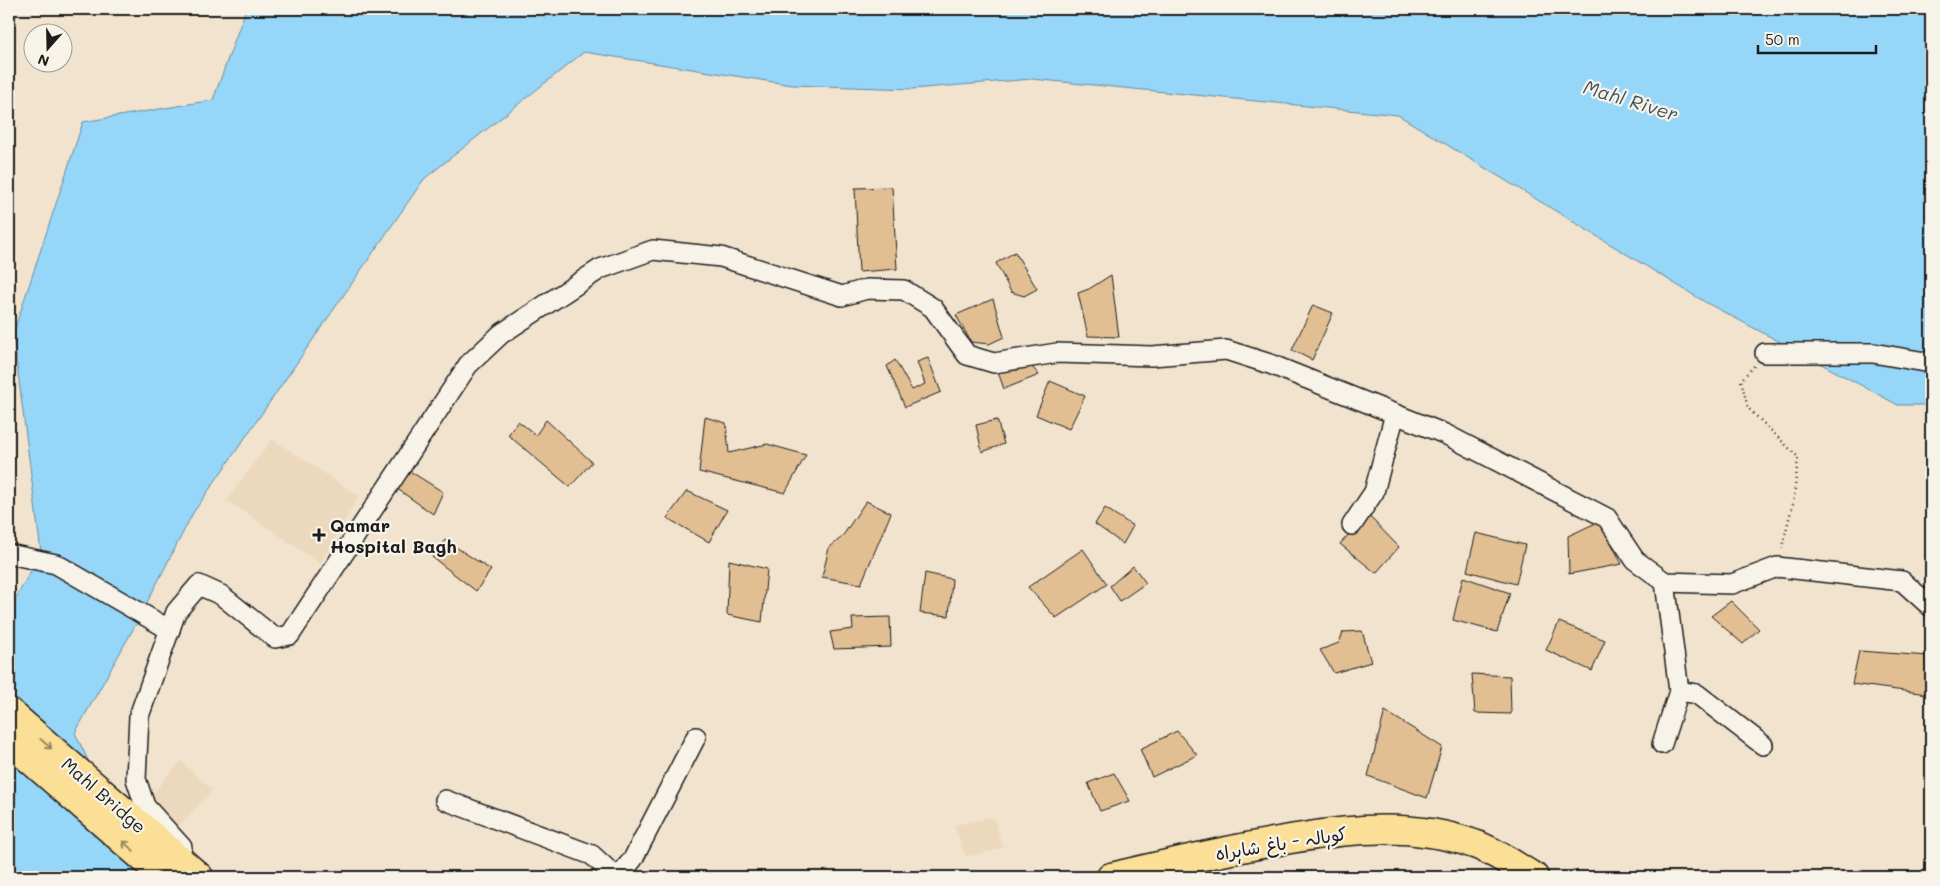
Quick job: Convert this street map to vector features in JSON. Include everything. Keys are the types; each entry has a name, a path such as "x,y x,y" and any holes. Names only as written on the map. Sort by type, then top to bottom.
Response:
{"main road":[{"name":"Mahl Bridge","path":"9,712 199,877"},
{"name":"Mahl Bridge","path":"9,741 165,877"},
{"name":"کوہالہ - باغ شاہراہ","path":"1110,877 1186,859 1320,833 1374,829 1428,832 1475,844 1534,877"}],"street":[{"path":"210,877 145,806 136,779 139,716 176,612 199,585 221,595 275,638 290,635 468,365 501,334 600,269 653,250 721,257 842,296 867,289 904,290 933,308 967,355 994,364 1058,352 1152,356 1226,350 1270,364 1446,434 1607,518 1635,560 1665,582 1732,584 1777,567 1902,581 1931,607"},
{"path":"1765,354 1873,353 1931,362"},
{"path":"1352,525 1374,492 1394,414"},
{"path":"9,554 56,564 170,630"},
{"path":"1662,744 1679,690 1665,582"},
{"path":"1679,690 1697,694 1763,745"},
{"path":"445,800 592,855 617,877 633,859 696,737"}],"path":[{"path":"1765,354 1741,380 1748,408 1798,457 1794,498 1777,567"}],"shaded area":[{"path":"272,439 359,496 320,563 227,500"},
{"path":"181,761 212,790 178,827 148,799"},
{"path":"993,817 1003,848 966,857 954,825"}],"water":[{"name":"Mahl River","path":"246,9 1931,9 1931,405 1898,405 1705,302 1398,115 1032,79 912,89 792,85 584,52 424,179 193,513 136,624 75,733 144,877 9,877 9,611 41,552 13,334 83,122 213,100"}],"building":[{"path":"892,187 897,269 859,272 855,188"},
{"path":"1015,252 1037,289 1024,296 1011,292 996,263"},
{"path":"1111,275 1119,337 1088,336 1078,293 1089,289"},
{"path":"993,299 1004,337 989,344 971,342 956,315"},
{"path":"1313,305 1333,313 1312,360 1292,350"},
{"path":"928,358 941,392 905,407 887,366 895,360 912,390 925,384 917,362"},
{"path":"1027,361 1039,375 1004,389 997,369"},
{"path":"1050,381 1085,396 1069,429 1036,415"},
{"path":"705,417 726,423 729,453 767,444 806,455 785,493 699,472"},
{"path":"546,420 592,462 570,487 508,435 518,421 536,435"},
{"path":"997,420 1004,444 982,452 976,425"},
{"path":"408,470 443,492 433,514 396,488"},
{"path":"687,491 727,510 709,542 667,518"},
{"path":"866,501 891,513 861,584 822,577 829,548 842,537"},
{"path":"1105,508 1133,526 1123,544 1095,524"},
{"path":"1367,514 1399,547 1376,573 1340,544"},
{"path":"1600,521 1622,564 1569,574 1568,536"},
{"path":"1476,533 1525,545 1516,584 1467,571"},
{"path":"445,540 491,570 476,591 432,557"},
{"path":"1083,549 1107,584 1056,618 1028,587"},
{"path":"729,560 767,569 762,622 727,615"},
{"path":"1133,566 1146,583 1120,601 1110,586"},
{"path":"925,573 952,579 949,616 920,613"},
{"path":"1463,577 1510,593 1497,632 1453,620"},
{"path":"1731,601 1759,629 1743,644 1711,616"},
{"path":"890,617 891,647 834,649 830,632 853,629 852,618"},
{"path":"1559,622 1605,640 1592,671 1546,650"},
{"path":"1362,631 1371,662 1334,673 1320,650 1339,643 1343,632"},
{"path":"1859,651 1928,656 1927,694 1852,684"},
{"path":"1472,674 1510,676 1511,714 1475,713"},
{"path":"1385,711 1442,747 1427,798 1368,776"},
{"path":"1177,731 1197,755 1152,777 1140,749"},
{"path":"1114,773 1130,801 1100,811 1088,783"}],"place":[{"name":"Qamar Hospital Bagh","path":"319,535"}]}
